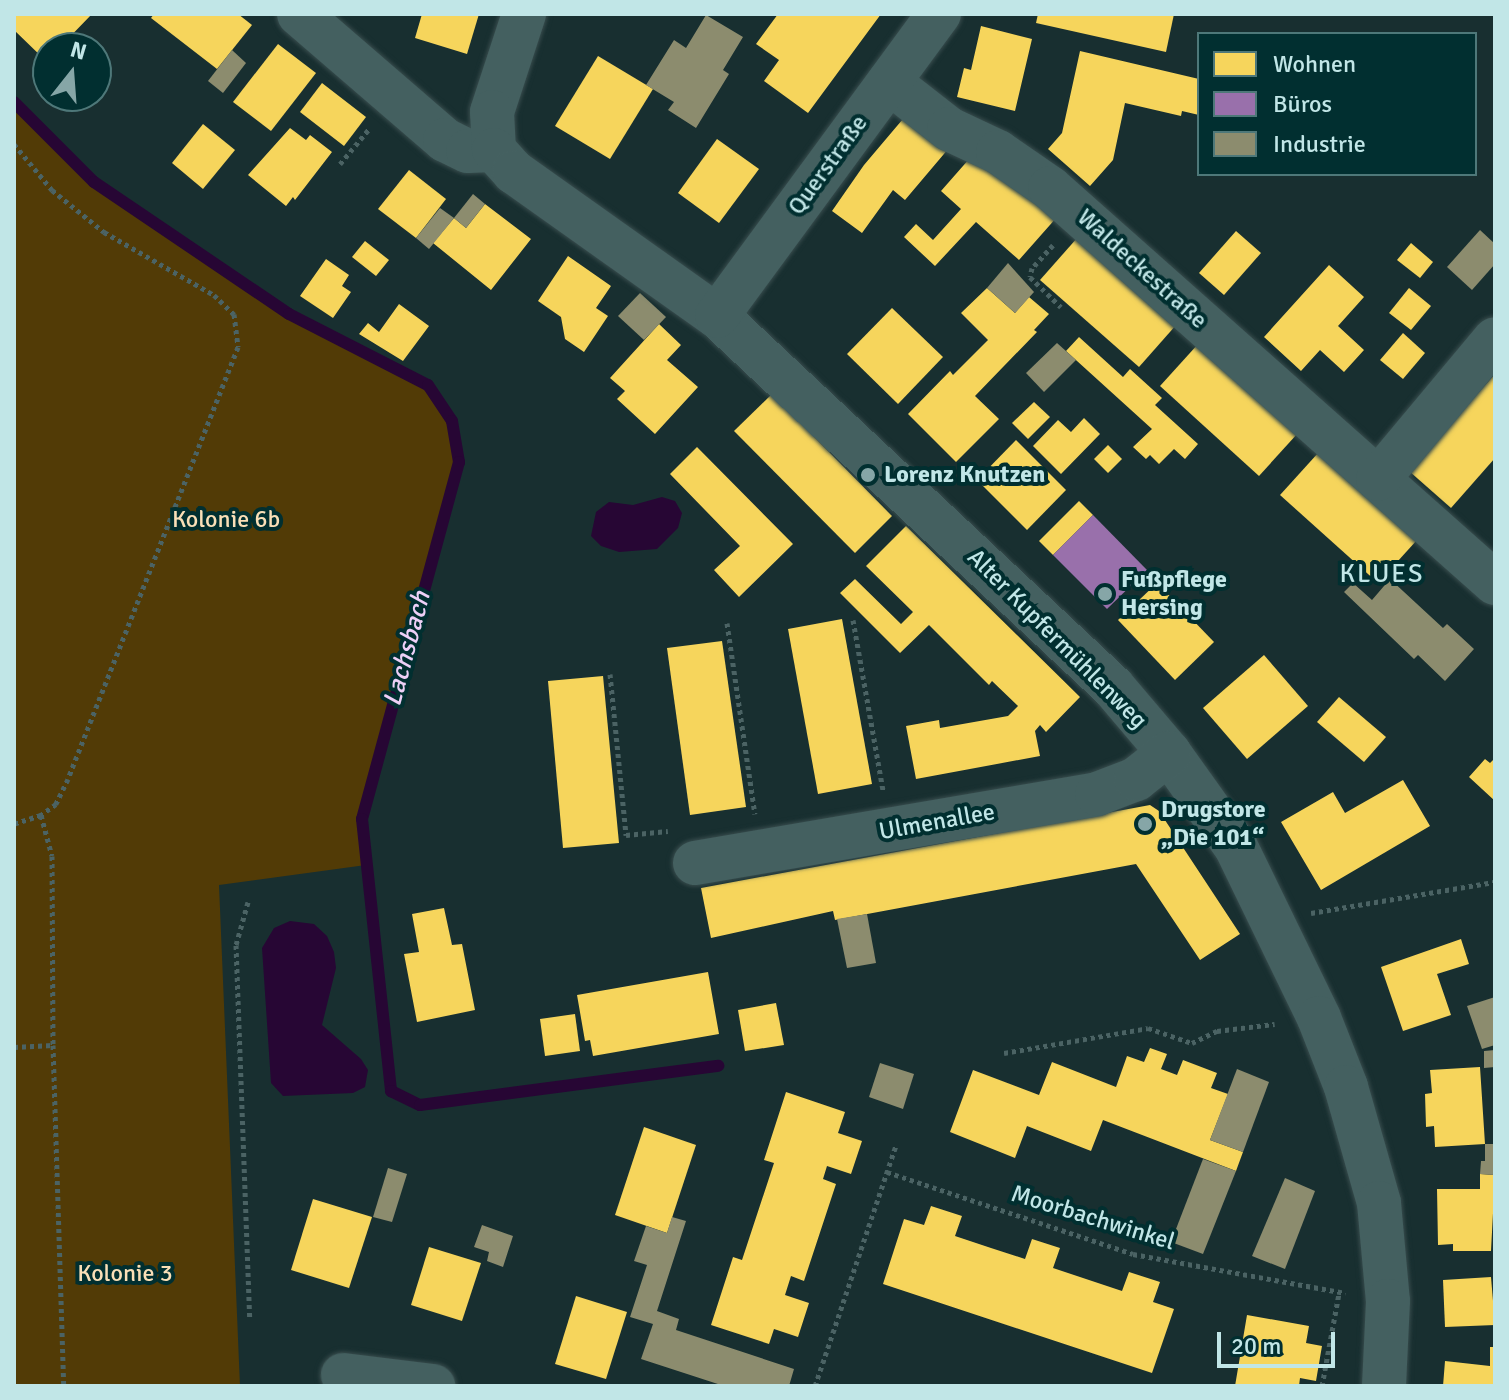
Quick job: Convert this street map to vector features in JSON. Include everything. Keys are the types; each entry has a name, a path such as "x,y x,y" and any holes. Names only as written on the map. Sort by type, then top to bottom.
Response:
{"street":[{"path":"299,14 445,140 468,151 494,150 492,112 524,14"},
{"name":"Querstraße","path":"717,316 939,14"},
{"name":"Waldeckestraße","path":"889,82 949,129 998,152 1080,214 1495,583"},
{"name":"Alter Kupfermühlenweg","path":"494,150 514,172 717,316 1113,687 1169,753 1236,847 1319,1018 1346,1087 1379,1203 1388,1301 1384,1386"},
{"path":"1378,479 1495,339"},
{"name":"Ulmenallee","path":"689,846 761,854 1097,794 1136,779 1169,753"},
{"path":"343,1375 433,1386"}],"path":[{"path":"14,144 52,190 104,232 214,295 234,314 238,347 68,779 56,804 41,815 14,824"},
{"path":"1061,307 1030,277 1032,268 1080,214"},
{"path":"853,620 891,830"},
{"path":"727,623 761,854"},
{"path":"610,674 626,835 689,846"},
{"path":"41,815 52,856 53,1045 64,1386"},
{"path":"1276,925 1314,912 1495,882"},
{"path":"248,902 236,945 250,1320"},
{"path":"1004,1053 1148,1028 1192,1043 1217,1031 1319,1018"},
{"path":"14,1047 53,1045"},
{"path":"815,1386 896,1145"},
{"name":"Moorbachwinkel","path":"887,1172 1133,1254 1388,1301"},
{"path":"1322,1386 1340,1292"}],"green space":[{"name":"Kolonie 6b","path":"14,102 94,182 289,314 428,385 452,421 458,462 414,646 362,819 366,865 219,885 240,1386 14,1386"}],"shaded area":[{"path":"662,497 675,501 682,513 678,528 657,549 619,552 601,546 591,536 596,512 609,502 633,505"},
{"path":"290,921 314,924 327,936 334,952 336,968 322,1025 361,1059 368,1070 365,1087 353,1093 283,1096 271,1083 262,948 274,928"}],"building: Wohnen":[{"path":"14,14 92,14 75,32 32,32 32,47 14,30"},
{"path":"154,14 238,14 252,25 217,69 151,18"},
{"path":"422,14 479,14 467,54 415,38"},
{"path":"778,14 881,14 808,113 764,81 779,60 756,44"},
{"path":"1038,14 1174,14 1166,52 1036,23"},
{"path":"981,26 1032,39 1015,111 957,97 964,68 971,70"},
{"path":"278,44 316,73 271,131 233,102"},
{"path":"1080,51 1197,79 1197,115 1182,111 1181,116 1125,103 1113,160 1090,186 1048,149 1062,133"},
{"path":"598,56 653,89 610,159 555,126"},
{"path":"322,83 366,117 344,146 300,112"},
{"path":"908,113 949,148 905,200 893,190 862,233 832,211 864,165"},
{"path":"203,124 235,150 203,189 172,163"},
{"path":"290,128 306,140 310,135 332,152 295,200 293,197 286,206 248,175"},
{"path":"717,139 759,169 719,223 678,193"},
{"path":"970,158 1057,217 1019,260 976,222 935,266 904,237 916,224 933,240 961,209 941,191"},
{"path":"409,170 446,199 416,238 378,209"},
{"path":"485,204 531,239 491,290 433,243 454,218 466,228"},
{"path":"1236,231 1261,253 1224,295 1199,273"},
{"path":"1078,237 1177,324 1139,367 1040,280"},
{"path":"365,241 389,260 376,276 352,257"},
{"path":"1411,243 1433,262 1420,278 1397,260"},
{"path":"568,256 611,286 596,308 608,316 584,352 565,339 561,317 538,301"},
{"path":"326,259 349,275 342,286 351,292 333,318 300,296"},
{"path":"1329,265 1364,297 1338,326 1364,350 1344,372 1320,350 1301,371 1264,337"},
{"path":"987,288 1015,313 1029,297 1049,314 1034,330 1037,332 975,396 999,419 956,462 908,414 950,371 953,375 988,340 961,313"},
{"path":"1409,288 1431,306 1411,330 1389,313"},
{"path":"399,304 429,326 403,361 359,334 368,323 379,332"},
{"path":"892,308 943,357 898,404 847,354"},
{"path":"659,324 681,345 667,360 698,387 655,434 617,399 625,391 610,378"},
{"path":"1403,333 1425,353 1403,379 1380,360"},
{"path":"1079,337 1123,377 1130,369 1162,398 1155,405 1198,444 1185,459 1174,449 1159,464 1150,455 1146,459 1133,447 1152,429 1066,351"},
{"path":"1199,343 1298,433 1259,476 1160,386"},
{"path":"1495,374 1495,458 1451,508 1409,471"},
{"path":"772,394 892,516 855,553 734,431"},
{"path":"1034,402 1050,417 1028,439 1012,423"},
{"path":"1084,418 1100,434 1061,474 1033,446 1058,420 1071,432"},
{"path":"1016,440 1066,490 1027,530 977,480"},
{"path":"1108,445 1122,459 1108,473 1094,459"},
{"path":"697,447 793,544 739,597 714,570 740,546 670,474"},
{"path":"1319,452 1417,540 1378,583 1280,495"},
{"path":"1079,501 1093,515 1053,555 1039,541"},
{"path":"906,526 1080,697 1046,732 1040,725 1035,731 1040,756 916,779 906,726 939,720 940,728 1008,716 1018,706 992,681 989,685 929,625 900,653 840,593 855,579 901,624 913,612 866,566"},
{"path":"1157,583 1214,642 1175,680 1118,620"},
{"path":"842,619 872,784 818,794 788,629"},
{"path":"722,641 746,807 690,815 667,648"},
{"path":"1264,655 1308,706 1247,759 1203,708"},
{"path":"603,676 619,843 563,848 548,681"},
{"path":"1339,697 1386,737 1364,762 1317,722"},
{"path":"1495,758 1495,801 1469,777 1485,759 1490,763"},
{"path":"1403,780 1430,826 1321,890 1281,822 1333,792 1345,813"},
{"path":"1150,805 1159,811 1240,934 1200,960 1136,864 835,920 833,911 711,938 701,888"},
{"path":"444,908 452,945 462,944 475,1010 417,1022 404,954 419,952 412,914"},
{"path":"1461,939 1469,964 1437,974 1451,1015 1403,1031 1381,967"},
{"path":"708,972 719,1034 593,1056 590,1040 585,1041 577,995"},
{"path":"776,1003 784,1045 745,1051 738,1010"},
{"path":"575,1014 580,1051 545,1056 540,1019"},
{"path":"1150,1048 1167,1054 1161,1069 1177,1075 1183,1060 1217,1073 1211,1088 1228,1094 1210,1140 1243,1152 1236,1171 1103,1120 1091,1151 1027,1126 1015,1158 950,1132 973,1070 1039,1095 1052,1062 1116,1087 1127,1056 1144,1062"},
{"path":"1480,1067 1485,1144 1435,1147 1434,1126 1426,1127 1425,1094 1432,1093 1430,1070"},
{"path":"786,1092 845,1112 838,1133 862,1141 851,1174 827,1166 823,1179 836,1184 804,1281 791,1276 785,1295 809,1303 798,1337 774,1329 769,1344 711,1325 733,1257 742,1260 774,1163 764,1160"},
{"path":"644,1127 696,1145 667,1233 615,1215"},
{"path":"1480,1174 1495,1175 1491,1251 1453,1251 1453,1244 1438,1245 1437,1189 1480,1189"},
{"path":"313,1199 372,1217 349,1288 291,1270"},
{"path":"931,1206 962,1216 955,1236 991,1248 1025,1259 1032,1239 1060,1248 1053,1268 1122,1291 1129,1272 1160,1282 1153,1302 1174,1309 1152,1373 883,1284 904,1219 924,1225"},
{"path":"429,1247 481,1263 462,1321 411,1305"},
{"path":"1491,1277 1495,1325 1445,1327 1443,1280"},
{"path":"576,1296 627,1312 606,1379 555,1364"},
{"path":"1247,1315 1309,1326 1306,1343 1322,1346 1316,1381 1300,1378 1299,1386 1235,1386"},
{"path":"1490,1347 1495,1347 1495,1386 1443,1386 1445,1361 1490,1366"}],"building: Büros":[{"path":"1093,515 1147,570 1107,609 1053,555"}],"building: Industrie":[{"path":"706,15 743,37 723,70 729,74 696,128 668,110 674,102 646,85 674,40 686,48"},
{"path":"232,50 246,63 223,93 208,81"},
{"path":"473,194 485,204 466,228 454,218"},
{"path":"440,208 454,218 429,249 416,238"},
{"path":"1480,230 1495,244 1495,264 1472,290 1447,267"},
{"path":"1008,263 1034,292 1015,313 987,288"},
{"path":"640,293 666,317 644,340 618,316"},
{"path":"1057,343 1076,360 1044,392 1026,373"},
{"path":"1390,579 1443,628 1447,624 1474,649 1445,681 1418,655 1414,659 1344,592 1353,583 1372,600"},
{"path":"867,914 876,963 847,968 837,919"},
{"path":"1495,997 1495,1045 1482,1049 1467,1006"},
{"path":"1495,1050 1495,1067 1484,1068 1484,1051"},
{"path":"880,1063 914,1074 903,1109 869,1097"},
{"path":"1237,1069 1269,1082 1243,1152 1210,1140"},
{"path":"1485,1144 1495,1144 1495,1175 1480,1174 1481,1161 1485,1161"},
{"path":"1203,1159 1236,1171 1203,1254 1171,1242"},
{"path":"388,1168 407,1174 392,1222 373,1217"},
{"path":"1285,1178 1315,1191 1285,1269 1252,1256"},
{"path":"672,1217 686,1221 657,1311 679,1319 676,1330 794,1369 789,1386 724,1386 641,1359 653,1324 630,1317 647,1265 634,1261 646,1226 667,1233"},
{"path":"482,1225 513,1236 503,1267 487,1261 489,1252 474,1247"}],"waterway":[{"name":"Lachsbach","path":"14,102 94,182 289,314 428,385 452,421 459,462 362,819 391,1091 420,1105 718,1066"}],"place":[{"name":"Lorenz Knutzen","path":"868,475"},
{"name":"Fußpflege Hersing","path":"1105,594"},
{"name":"Drugstore „Die 101“","path":"1145,824"}],"district":[{"name":"KLUES","path":"1382,575"}],"park label":[{"name":"Kolonie 3","path":"125,1274"}]}
